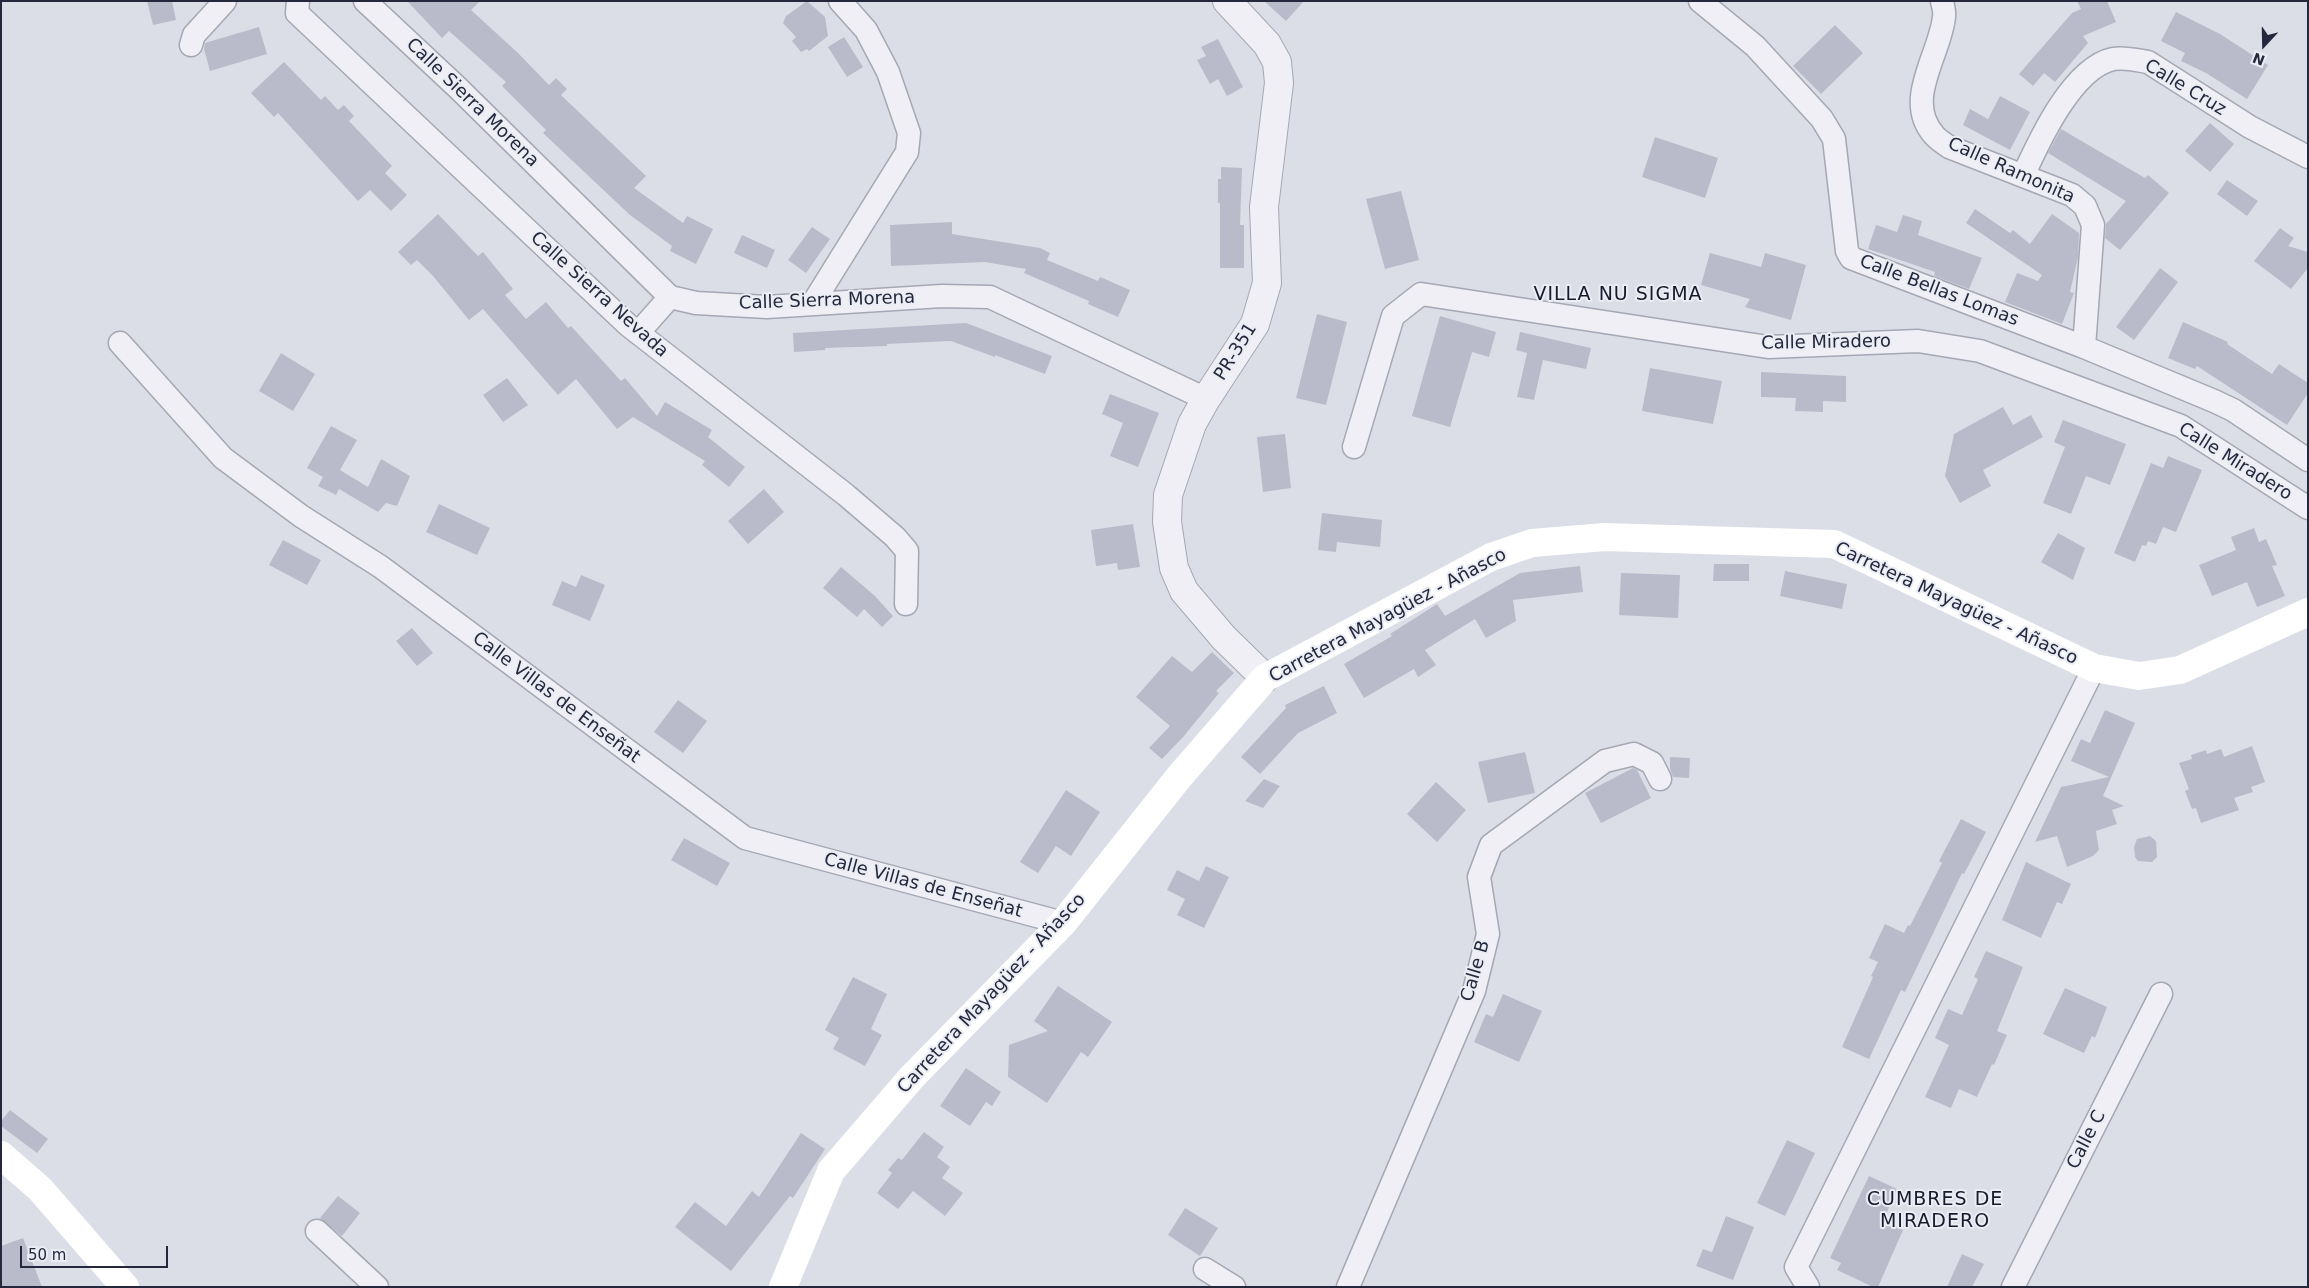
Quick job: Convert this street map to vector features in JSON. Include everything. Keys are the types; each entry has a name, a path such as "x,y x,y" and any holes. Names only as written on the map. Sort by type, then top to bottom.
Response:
{"main road":[{"name":"Carretera Mayagüez - Añasco","path":"783,1287 831,1171 912,1077 1063,923 1179,777 1265,678 1491,557 1532,543 1605,537 1834,544 2094,668 2139,676 2180,670 2308,612"},
{"path":"1,1155 40,1189 125,1287"}],"street":[{"path":"191,45 194,34 224,1"},
{"name":"Calle Sierra Nevada","path":"298,1 298,13 436,146 638,334 846,495 896,537 907,551 906,604"},
{"name":"Calle Sierra Morena","path":"365,1 458,88 670,297 696,303 767,307 942,296 990,297 1206,399"},
{"path":"813,303 907,152 909,133 901,105 876,47 866,30 840,1"},
{"name":"PR-351","path":"1227,1 1267,44 1277,62 1279,83 1264,208 1267,283 1255,324 1192,424 1168,495 1168,522 1174,568 1184,591 1224,638 1265,678"},
{"name":"Calle Bellas Lomas","path":"1700,1 1755,46 1822,119 1834,139 1847,251 1852,258 2084,348 2214,401 2233,410 2308,460"},
{"name":"Calle Ramonita","path":"1942,1 1944,16 1922,93 1921,109 1927,125 1934,136 1949,147 2072,195 2085,206 2093,225 2084,348"},
{"name":"Calle Cruz","path":"2023,176 2038,142 2071,91 2091,70 2112,60 2129,58 2148,62 2250,127 2308,156"},
{"name":"Calle Miradero","path":"1354,447 1393,316 1421,294 1768,347 1918,341 1980,351 2181,426 2308,508"},
{"path":"638,334 670,297"},
{"name":"Calle Villas de Enseñat","path":"120,343 224,458 301,516 381,567 745,838 1063,923"},
{"path":"1808,1287 1796,1267 2094,668"},
{"name":"Calle B","path":"1348,1287 1474,991 1488,934 1479,877 1491,845 1605,761 1634,754 1652,763 1660,779"},
{"name":"Calle C","path":"2013,1287 2160,994"},
{"path":"317,1231 377,1287"},
{"path":"1205,1269 1234,1287"}],"building":[{"path":"147,1 172,1 176,20 153,25"},
{"path":"407,1 480,1 471,10 518,53 549,85 556,78 567,89 561,95 646,176 634,188 683,223 687,216 713,229 696,264 670,251 672,246 630,215 543,133 546,130 502,86 506,82 449,31 442,38"},
{"path":"807,1 825,17 828,36 809,51 807,49 801,52 792,41 796,37 783,23 786,16"},
{"path":"1264,1 1304,1 1286,21"},
{"path":"2077,1 2107,1 2116,22 2083,36 2088,43 2055,82 2044,73 2033,86 2019,74 2072,13 2081,9"},
{"path":"2176,12 2220,34 2268,65 2247,99 2206,73 2181,61 2185,53 2161,41"},
{"path":"1835,25 1863,53 1821,94 1793,66"},
{"path":"259,27 267,54 210,71 204,49 205,43"},
{"path":"844,37 863,67 847,77 828,47"},
{"path":"1218,39 1243,87 1227,96 1218,79 1210,84 1197,60 1206,56 1201,47"},
{"path":"284,62 321,100 325,96 338,110 344,105 354,116 349,121 392,166 385,173 407,195 391,211 370,190 358,201 278,113 274,117 251,93"},
{"path":"2000,96 2030,112 2010,150 1963,125 1970,109 1988,119"},
{"path":"2210,123 2234,144 2210,172 2185,151"},
{"path":"2061,129 2145,178 2148,175 2169,193 2120,250 2105,238 2106,224 2126,201 2048,153"},
{"path":"1655,137 1718,158 1705,198 1642,177"},
{"path":"1221,167 1242,168 1240,225 1244,225 1244,268 1220,268 1218,179 1221,179"},
{"path":"2227,180 2258,201 2247,216 2217,194"},
{"path":"1401,191 1419,260 1385,269 1366,199"},
{"path":"1975,209 2010,233 2013,230 2030,244 2052,214 2079,233 2078,257 2070,292 2074,293 2062,324 2005,302 2017,273 2038,281 2042,275 1966,223"},
{"path":"438,214 478,256 483,252 513,289 505,295 526,319 546,302 568,328 571,326 621,381 625,378 657,416 665,402 712,430 708,437 745,467 729,487 702,465 705,461 633,417 617,429 576,379 558,395 483,309 469,320 433,276 417,260 411,265 398,252"},
{"path":"1903,215 1922,221 1918,235 1982,258 1969,289 1934,276 1935,272 1868,249 1876,225 1897,232"},
{"path":"952,222 952,234 1040,248 1050,253 1047,260 1098,281 1100,277 1130,290 1118,317 1088,304 1089,301 1024,273 1026,269 985,262 891,266 890,225"},
{"path":"812,227 830,239 806,273 788,260"},
{"path":"2280,228 2294,238 2288,246 2308,252 2308,268 2291,289 2254,261"},
{"path":"742,235 775,250 767,268 734,253"},
{"path":"1710,253 1761,267 1765,253 1806,265 1791,320 1745,307 1750,299 1701,285"},
{"path":"2160,268 2178,282 2134,340 2116,327"},
{"path":"1317,314 1347,322 1326,405 1296,398"},
{"path":"1440,316 1496,332 1489,357 1472,352 1450,427 1412,416"},
{"path":"2183,322 2228,342 2227,344 2272,374 2279,364 2308,383 2308,393 2287,425 2197,366 2195,369 2168,358"},
{"path":"966,323 1052,356 1045,374 951,341 825,348 825,350 794,352 793,333"},
{"path":"1520,332 1591,348 1586,369 1543,360 1534,400 1517,397 1527,353 1516,350"},
{"path":"281,353 315,374 293,411 259,391"},
{"path":"1650,368 1722,381 1713,424 1642,411"},
{"path":"1761,372 1846,376 1846,402 1823,401 1823,412 1795,411 1796,398 1761,397"},
{"path":"507,378 528,405 503,422 483,395"},
{"path":"1110,394 1159,413 1138,467 1110,456 1123,423 1102,414"},
{"path":"2003,407 2013,425 2031,415 2043,437 1983,470 1991,486 1960,503 1945,476 1954,434"},
{"path":"2063,420 2126,444 2110,485 2086,476 2071,514 2043,503 2065,447 2054,442"},
{"path":"331,426 357,440 340,470 368,487 381,459 410,476 397,506 386,503 378,512 339,489 336,495 318,486 323,477 307,468"},
{"path":"1285,434 1291,488 1263,492 1257,437"},
{"path":"2168,456 2202,470 2176,532 2163,527 2156,544 2148,541 2146,546 2142,545 2135,562 2114,553 2151,463 2163,468"},
{"path":"764,489 784,512 748,544 728,521"},
{"path":"439,504 490,528 477,555 426,532"},
{"path":"1322,513 1382,520 1380,547 1337,542 1336,552 1318,550"},
{"path":"1133,524 1140,567 1118,570 1117,563 1096,566 1091,530"},
{"path":"2254,528 2259,542 2266,539 2277,565 2272,566 2285,596 2257,607 2247,582 2212,596 2199,565 2236,550 2231,537"},
{"path":"2058,533 2085,548 2073,580 2041,562"},
{"path":"283,540 321,560 307,585 269,565"},
{"path":"1714,564 1749,564 1749,581 1713,581"},
{"path":"1580,566 1583,592 1513,600 1516,621 1486,638 1475,619 1425,650 1436,665 1418,677 1414,669 1364,698 1344,664 1392,636 1390,634 1437,604 1445,616 1520,573"},
{"path":"841,567 875,596 893,616 882,627 864,609 857,617 823,588"},
{"path":"1785,571 1847,584 1842,609 1780,596"},
{"path":"1621,573 1680,575 1678,618 1619,615"},
{"path":"581,575 605,585 590,621 552,605 562,581 576,587"},
{"path":"412,628 433,653 417,666 396,641"},
{"path":"1212,652 1234,673 1216,691 1219,693 1184,736 1162,759 1149,748 1170,726 1136,697 1172,656 1192,672"},
{"path":"1324,686 1337,713 1298,733 1260,774 1241,757 1286,708 1285,705"},
{"path":"678,700 707,721 683,753 654,732"},
{"path":"2105,710 2135,723 2103,796 2124,806 2112,810 2117,824 2096,831 2099,850 2093,856 2067,867 2057,836 2035,842 2061,787 2109,777 2071,761 2081,739 2090,743"},
{"path":"2252,746 2265,782 2251,787 2253,792 2234,798 2239,810 2201,823 2196,808 2192,809 2185,791 2189,789 2179,763 2192,759 2191,755 2206,750 2207,754 2221,749 2224,757"},
{"path":"1525,752 1535,793 1488,803 1478,762"},
{"path":"1670,757 1690,758 1689,778 1673,777 1670,769"},
{"path":"1633,768 1637,770 1651,798 1601,823 1585,793"},
{"path":"1264,779 1280,786 1263,808 1245,801"},
{"path":"1436,782 1466,810 1437,842 1407,814"},
{"path":"1066,790 1100,812 1071,856 1056,846 1038,873 1020,862"},
{"path":"1961,819 1986,832 1964,874 1962,873 1905,992 1901,990 1869,1059 1842,1047 1873,977 1871,976 1878,962 1869,958 1885,924 1904,933 1908,925 1910,926 1942,863 1939,861"},
{"path":"2150,836 2156,841 2157,857 2152,862 2138,861 2135,857 2134,847 2137,839"},
{"path":"684,838 730,863 717,886 671,860"},
{"path":"2026,862 2071,884 2062,904 2057,902 2041,938 2002,920"},
{"path":"1206,866 1229,877 1204,928 1177,915 1185,899 1167,890 1177,870 1199,881"},
{"path":"1986,951 2023,967 1997,1031 2007,1035 1994,1065 1992,1064 1977,1097 1959,1089 1951,1108 1925,1097 1949,1045 1935,1038 1948,1009 1962,1015 1978,979 1974,977"},
{"path":"853,977 887,994 871,1029 882,1035 865,1066 833,1049 839,1038 825,1030"},
{"path":"1058,986 1112,1022 1088,1057 1081,1052 1047,1103 1008,1077 1009,1045 1048,1031 1034,1021"},
{"path":"2065,988 2107,1007 2095,1038 2092,1036 2084,1053 2043,1034"},
{"path":"1503,994 1542,1011 1519,1062 1474,1042 1486,1014 1493,1017"},
{"path":"966,1068 1001,1092 992,1106 986,1102 970,1126 940,1106"},
{"path":"10,1110 48,1139 37,1153 1,1126 1,1121"},
{"path":"924,1132 944,1147 937,1157 950,1167 942,1178 963,1193 945,1216 913,1191 898,1209 877,1193 892,1173 888,1170 898,1158 902,1160"},
{"path":"801,1133 825,1149 793,1198 790,1196 731,1271 675,1227 695,1202 726,1226 752,1191 759,1197"},
{"path":"1787,1140 1815,1153 1785,1216 1757,1203"},
{"path":"1869,1176 1897,1189 1883,1221 1903,1230 1878,1287 1873,1287 1837,1270 1841,1263 1830,1258"},
{"path":"338,1196 360,1213 342,1236 320,1218"},
{"path":"1185,1208 1218,1228 1200,1256 1168,1235"},
{"path":"1726,1216 1754,1227 1733,1280 1696,1266 1703,1249 1712,1252"},
{"path":"23,1238 42,1287 1,1287 1,1246"},
{"path":"1962,1254 1984,1264 1972,1287 1947,1287"}],"district":[{"name":"VILLA NU SIGMA","path":"1618,295"},
{"name":"CUMBRES DE MIRADERO","path":"1935,1211"}]}
